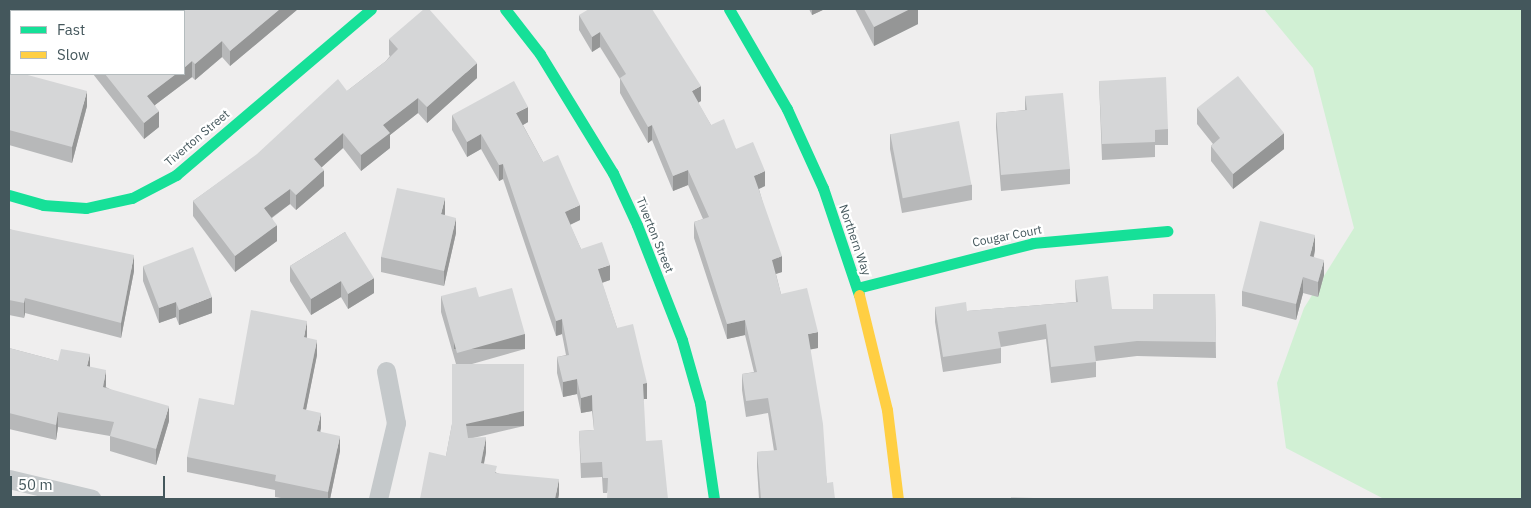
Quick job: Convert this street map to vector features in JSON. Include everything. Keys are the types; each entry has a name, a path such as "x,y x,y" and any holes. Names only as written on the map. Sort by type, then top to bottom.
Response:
{"street":[{"name":"Tiverton Street","path":"9,194 43,205 86,208 132,198 176,175 371,9"},
{"name":"Tiverton Street","path":"505,9 540,54 613,173 637,225 682,340 700,403 714,499"},
{"name":"Northern Way","path":"729,9 787,109 823,188 857,288 887,410 898,499"},
{"name":"Cougar Court","path":"857,288 1033,243 1167,231"},
{"path":"378,499 396,423 386,371"},
{"path":"9,479 92,499"}],"green space":[{"path":"1264,9 1522,9 1522,499 1384,499 1286,448 1277,383 1304,308 1354,228 1313,68"}],"building":[{"path":"173,9 280,9 230,51 222,41 195,64 192,61 185,67 185,10"},
{"path":"424,9 429,9 477,63 427,107 418,98 383,125 390,133 361,155 343,133 314,159 324,170 296,195 290,189 264,208 277,225 235,256 193,201 257,154 338,79 347,91 386,61 398,49 389,39"},
{"path":"589,9 652,9 701,86 692,91 711,125 724,119 736,149 753,142 765,171 754,176 782,256 772,260 781,294 807,288 818,332 808,334 823,424 827,483 833,482 835,499 761,499 757,452 777,450 768,398 746,401 742,374 757,372 745,320 727,324 694,222 709,217 688,170 673,176 652,125 648,127 620,78 626,74 600,32 592,37 579,15"},
{"path":"864,9 910,9 874,27"},
{"path":"9,70 10,75 28,75 87,91 72,147 9,130"},
{"path":"106,75 175,75 147,96 159,111 144,123"},
{"path":"1238,76 1284,133 1233,174 1211,146 1220,138 1197,108"},
{"path":"1166,77 1168,129 1155,130 1155,142 1102,144 1099,81"},
{"path":"514,81 528,107 516,113 543,162 558,155 580,205 565,212 581,249 602,242 610,265 598,269 617,328 633,324 647,383 643,384 646,441 662,440 668,499 607,499 608,478 603,478 602,462 581,463 579,431 594,430 592,395 581,398 577,379 563,382 557,357 569,355 562,319 556,321 503,164 499,165 481,134 467,142 452,115"},
{"path":"1063,93 1070,169 1001,175 996,113 1027,110 1025,96"},
{"path":"959,121 971,185 903,198 890,134"},
{"path":"397,188 445,198 441,214 456,218 444,271 381,257"},
{"path":"1260,221 1315,235 1310,256 1324,260 1318,282 1303,277 1296,304 1242,291"},
{"path":"9,229 134,255 121,323 25,298 24,303 9,300"},
{"path":"345,232 374,278 348,294 341,281 311,299 290,266"},
{"path":"193,247 212,297 179,310 176,302 159,308 143,266"},
{"path":"1108,276 1112,309 1153,309 1153,294 1215,294 1216,342 1137,341 1094,346 1096,362 1051,367 1046,324 998,332 1001,348 943,357 935,307 966,302 967,311 1078,302 1075,280"},
{"path":"476,287 479,297 512,288 525,334 457,353 441,296"},
{"path":"251,310 307,321 304,337 317,340 303,409 321,413 317,431 340,436 328,492 275,481 276,475 187,457 199,398 234,405"},
{"path":"9,348 58,361 61,349 90,354 87,366 106,370 103,387 169,406 156,449 110,436 114,422 58,412 56,425 9,413"},
{"path":"452,364 524,364 524,411 466,424 468,438 486,437 481,463 497,466 495,473 559,479 555,499 420,499 429,452 446,456 452,424"},
{"path":"1011,497 1058,499 1011,499"}],"traffic: fast":[{"path":"9,195 43,205 86,208 132,198 176,175 371,9"},
{"path":"505,9 540,54 613,173 637,225 682,340 700,403 714,499"},
{"path":"729,9 787,109 823,188 859,295"},
{"path":"857,288 1033,243 1167,231"}],"traffic: slow":[{"path":"859,295 887,410 898,499"}]}
